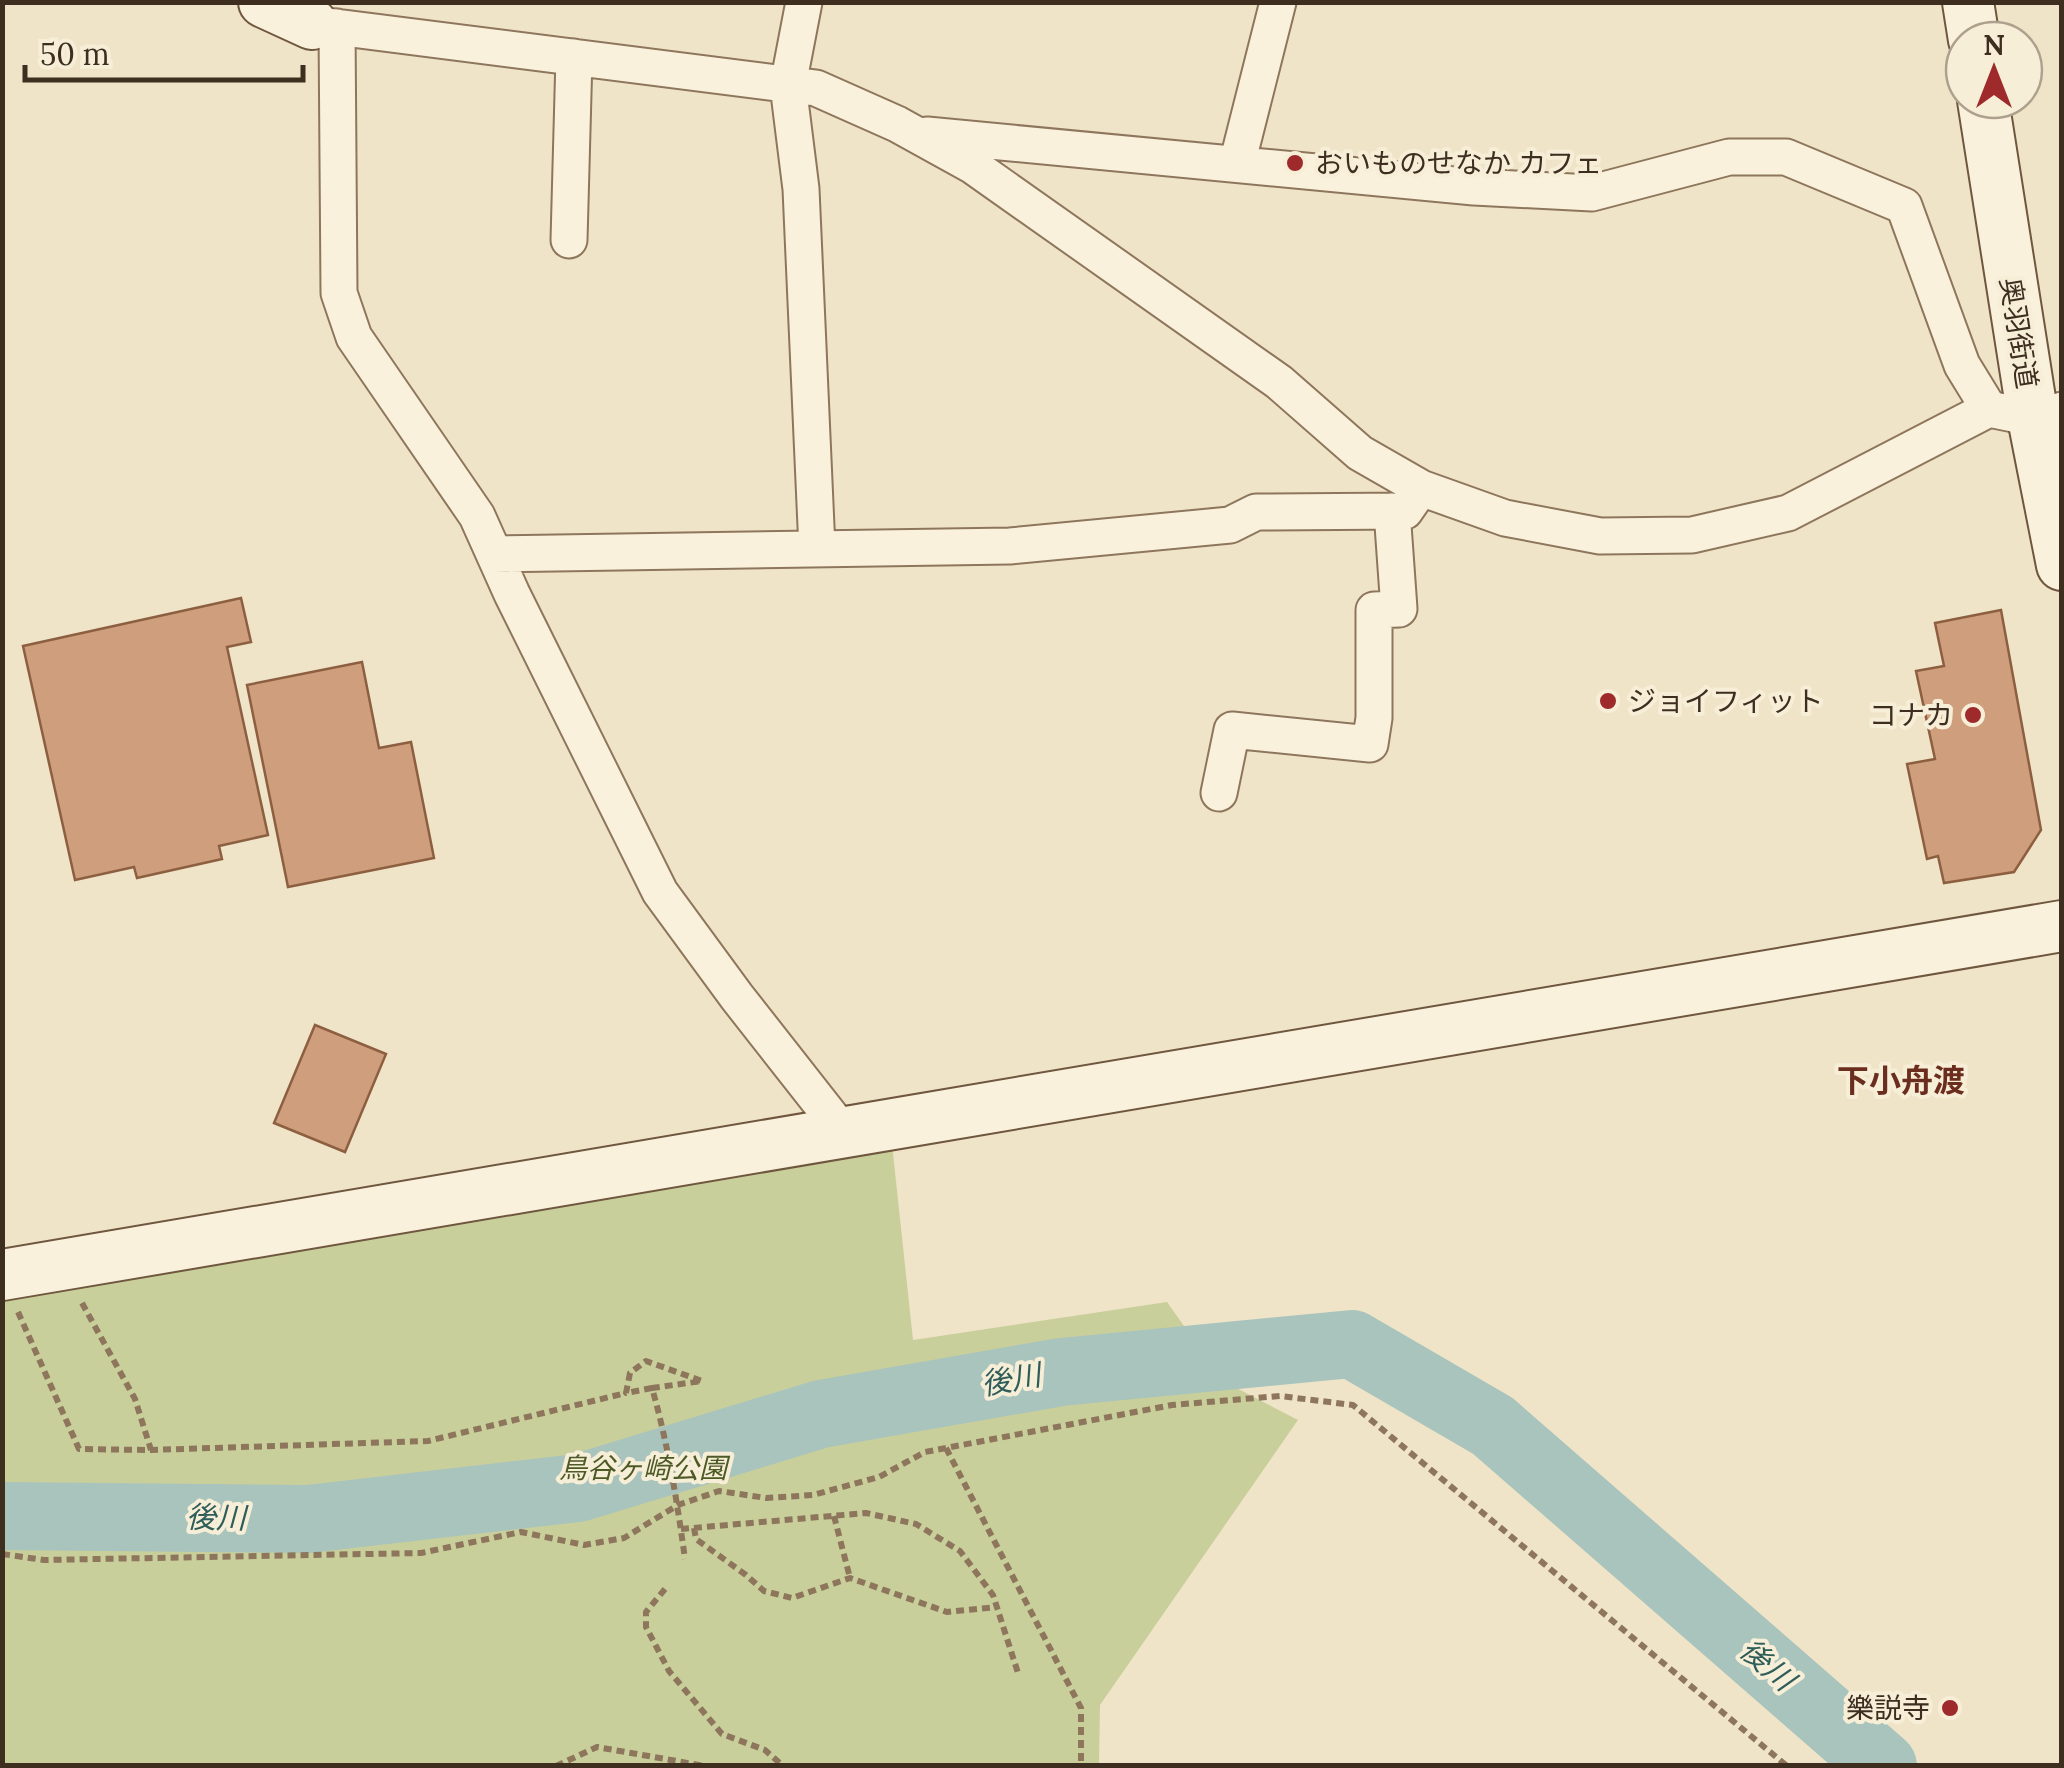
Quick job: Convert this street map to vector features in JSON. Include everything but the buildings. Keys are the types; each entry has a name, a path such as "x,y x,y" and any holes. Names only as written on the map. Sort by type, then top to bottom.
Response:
{"street":[{"path":"264,2 324,26 816,88 916,134 973,166 1279,382 1360,454 1422,488 1504,518 1600,536 1692,535 1788,513 2028,412"},
{"path":"804,2 788,84 801,189 816,549"},
{"path":"1237,164 1278,2"},
{"path":"324,26 339,293 354,337 477,516 660,892 843,1132"},
{"path":"569,240 574,57"},
{"name":"奥羽街道","path":"1986,120 2028,412 2062,565"},
{"path":"916,134 1474,188 1592,193 1729,157 1786,157 1904,206 1962,366 2028,412"},
{"path":"494,554 1010,546 1230,525 1256,512 1405,511 1422,488"},
{"path":"1219,793 1232,730 1370,744 1374,718 1374,610 1398,609 1392,511"},
{"path":"8,1289 843,1132 2062,926"}],"path":[{"path":"8,1289 79,1449 428,1441 626,1393 702,1382 646,1361 630,1374 626,1393"},
{"path":"76,1292 135,1399 151,1450"},
{"path":"652,1388 678,1504 685,1559"},
{"path":"2,1554 44,1560 422,1552 521,1532 584,1544 624,1538 678,1504 719,1491 766,1498 813,1495 879,1477 925,1452 1172,1406 1280,1396 1353,1406 1788,1766"},
{"path":"946,1448 1081,1708 1081,1766"},
{"path":"681,1529 866,1512 916,1524 960,1551 993,1595 1018,1673"},
{"path":"834,1516 850,1578"},
{"path":"694,1528 696,1539 764,1591 792,1598 850,1578 946,1612 997,1608"},
{"path":"665,1589 646,1612 646,1627 670,1672 722,1734 766,1750 783,1766"},
{"path":"556,1766 597,1746 705,1766"}],"green space":[{"name":"鳥谷ヶ崎公園","path":"890,1125 913,1340 1167,1302 1223,1381 1298,1420 1100,1705 1099,1765 3,1766 3,1273"}],"waterway":[{"name":"後川","path":"2,1516 308,1519 578,1488 821,1414 1061,1372 1352,1344 1493,1426 1883,1766"}],"place":[{"name":"おいものせなか カフェ","path":"1295,163"},
{"name":"ジョイフィット","path":"1608,701"},
{"name":"コナカ","path":"1973,715"},
{"name":"樂説寺","path":"1950,1708"}],"district":[{"name":"下小舟渡","path":"1901,1081"}]}
